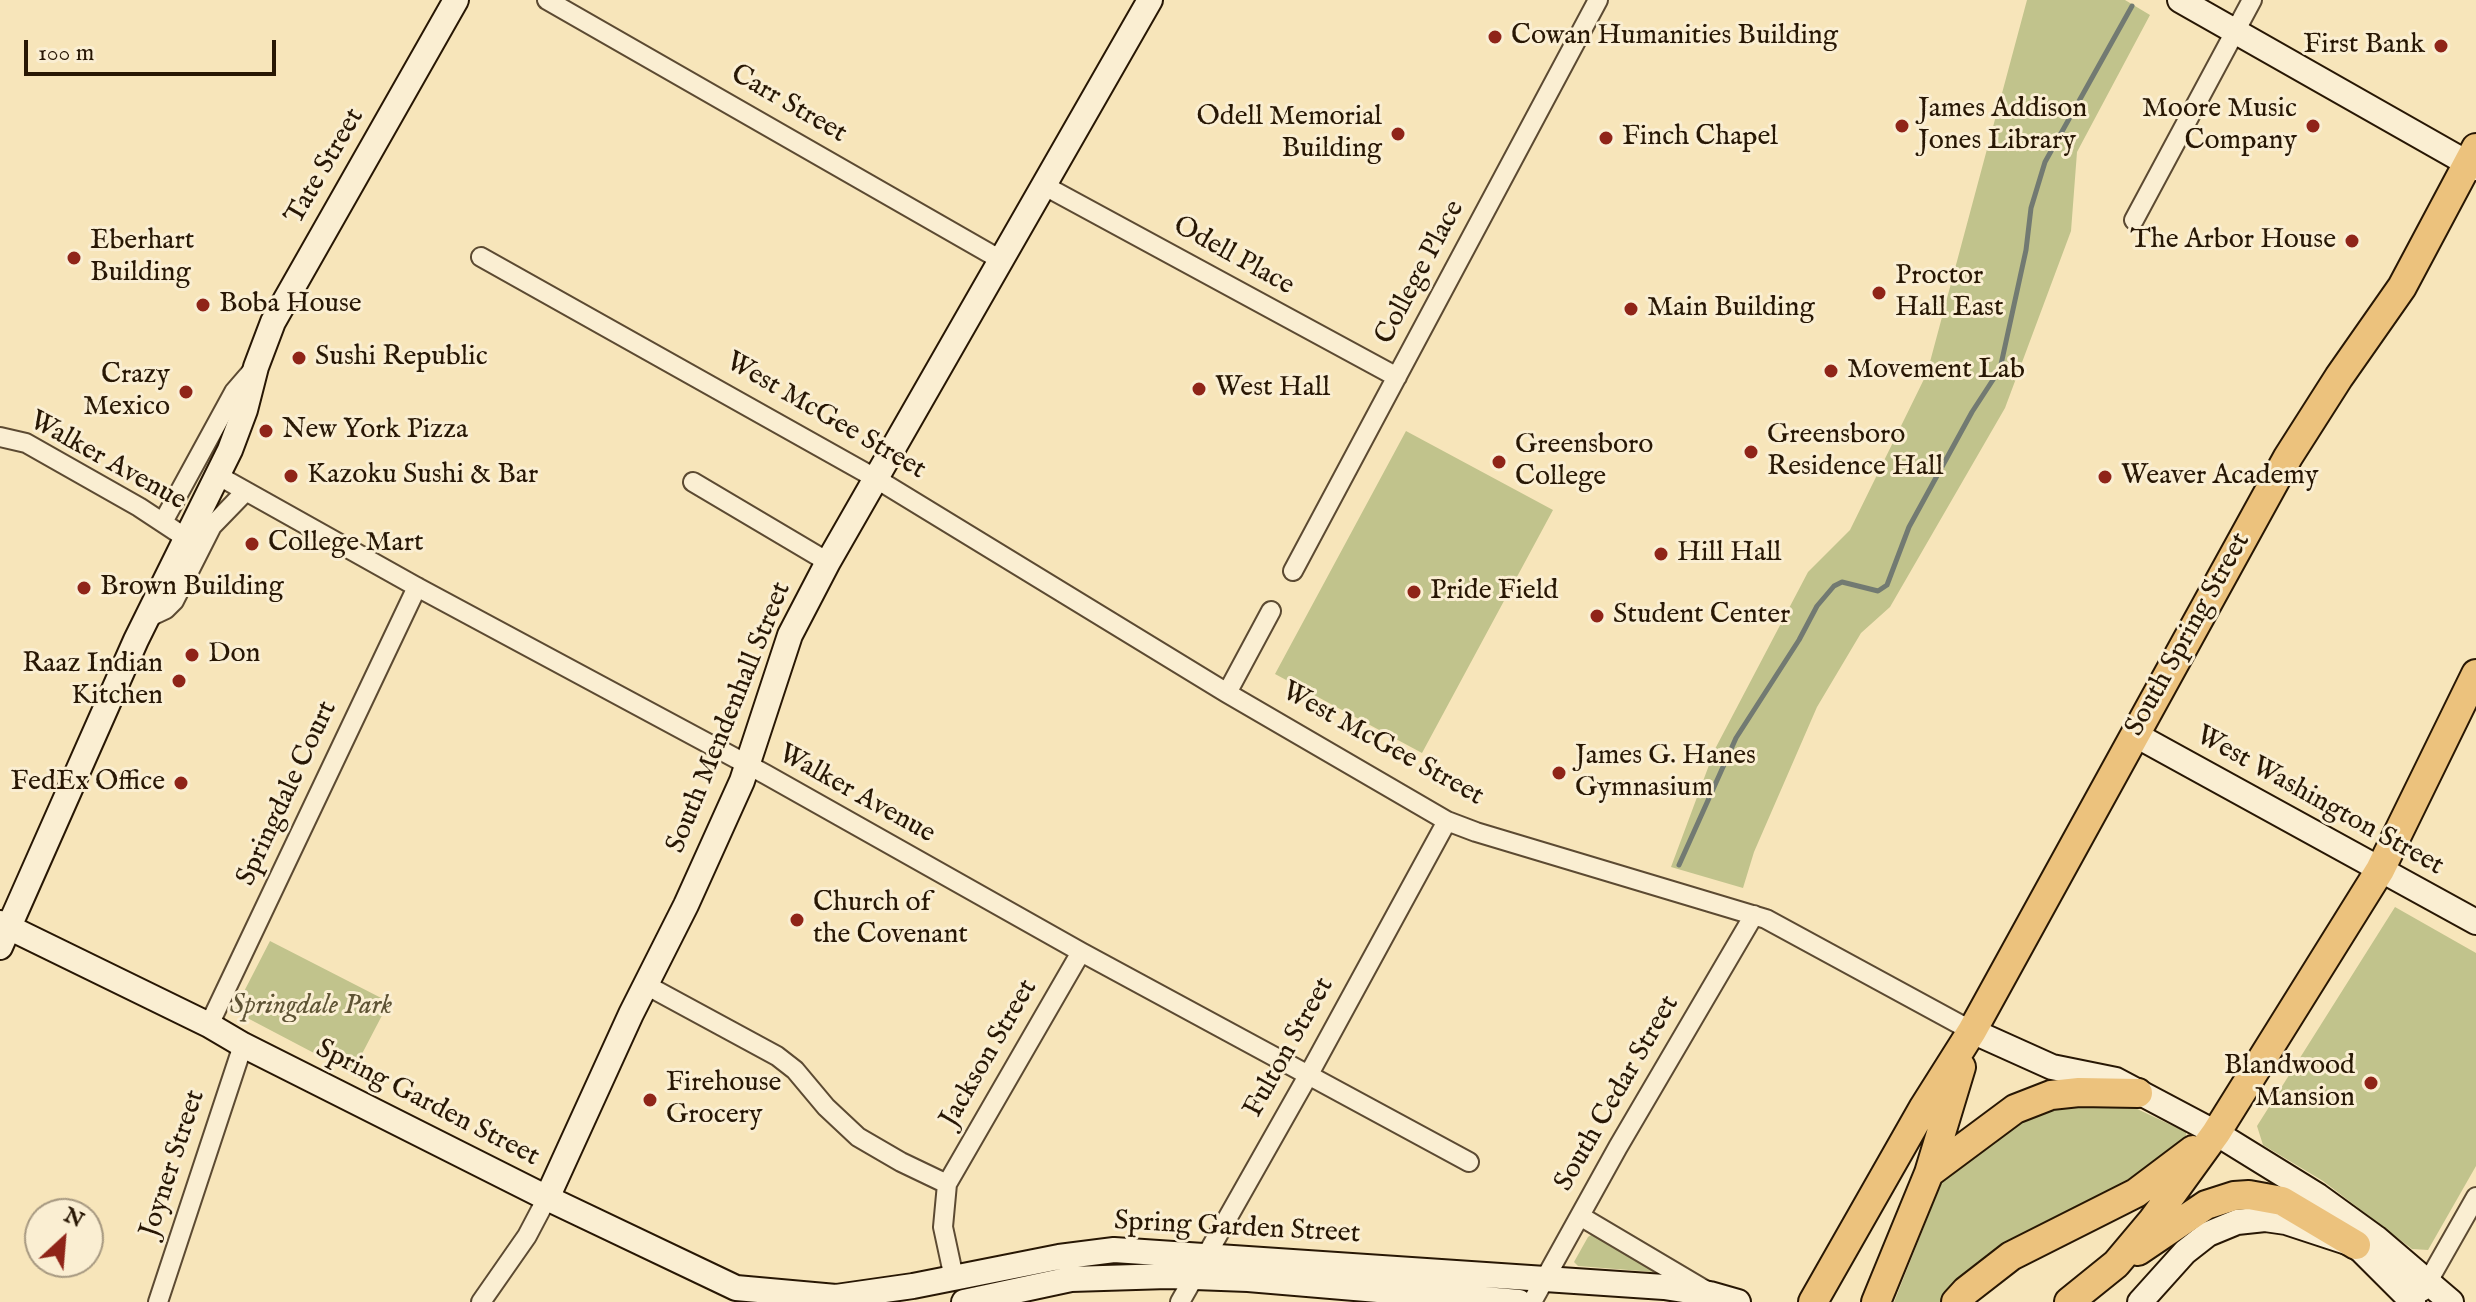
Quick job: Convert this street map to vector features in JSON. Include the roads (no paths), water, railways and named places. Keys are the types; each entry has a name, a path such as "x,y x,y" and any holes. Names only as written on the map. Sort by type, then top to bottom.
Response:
{"main road":[{"name":"South Spring Street","path":"1972,1031 2288,457 2402,287 2473,160"},
{"path":"2116,1264 2153,1220 2216,1133 2380,870 2476,674"},
{"path":"1876,1302 1929,1173 1972,1031"},
{"path":"1813,1302 1924,1107 1972,1031"},
{"path":"1929,1173 2015,1109 2051,1095 2138,1093"},
{"path":"1956,1302 2011,1256 2136,1193 2216,1133"},
{"path":"2069,1302 2116,1264 2206,1205 2234,1196 2249,1195 2282,1201 2356,1245"}],"street":[{"name":"Tate Street","path":"2,931 147,618 230,450 273,322 456,0"},
{"name":"Carr Street","path":"547,0 1001,260"},
{"name":"South Mendenhall Street","path":"481,1302 527,1236 547,1198 711,849 746,766 790,635 875,478 1150,0"},
{"name":"College Place","path":"1293,571 1598,0"},
{"path":"2180,0 2473,160"},
{"path":"2134,220 2252,0"},
{"name":"Odell Place","path":"1043,185 1397,377"},
{"name":"West McGee Street","path":"481,257 875,478 1227,693 1447,821 1754,915 1781,926 1972,1031 2033,1060 2116,1080 2216,1133 2318,1196 2420,1295"},
{"name":"Tate Street","path":"163,522 234,392 256,367"},
{"name":"Walker Avenue","path":"0,437 26,443 186,538"},
{"name":"Walker Avenue","path":"217,475 417,587 765,774 1081,952 1469,1162"},
{"path":"693,482 828,562"},
{"name":"Tate Street","path":"147,618 166,609 174,601 212,526 245,492"},
{"name":"Springdale Court","path":"209,1025 417,587"},
{"path":"1227,693 1271,611"},
{"name":"West Washington Street","path":"2134,734 2476,922"},
{"name":"Fulton Street","path":"1180,1302 1447,821"},
{"name":"South Cedar Street","path":"1532,1302 1618,1147 1754,915"},
{"name":"Spring Garden Street","path":"2,931 209,1025 243,1045 742,1295 836,1297 1114,1250 1664,1287 1738,1302"},
{"name":"Jackson Street","path":"947,1184 1081,952"},
{"path":"646,985 777,1056 795,1070 826,1107 858,1137 947,1184 943,1227 954,1278"},
{"name":"Joyner Street","path":"158,1302 243,1045"},
{"path":"2420,1295 2476,1197"},
{"path":"1580,1216 1710,1294"},
{"path":"2140,1302 2185,1252 2208,1234 2237,1222 2265,1219 2286,1222 2356,1245"},
{"name":"West McGee Street","path":"2356,1245 2420,1295 2451,1302"},
{"name":"Spring Garden Street","path":"967,1302 1071,1279 1194,1277 1519,1302"}],"waterway":[{"path":"1679,865 1736,738 1799,640 1817,606 1834,586 1842,582 1878,591 1887,585 1909,527 1972,412 2000,369 2026,250 2031,208 2045,162 2132,6"}],"place":[{"name":"Cowan Humanities Building","path":"1495,37"},
{"name":"First Bank","path":"2441,46"},
{"name":"James Addison Jones Library","path":"1902,126"},
{"name":"Moore Music Company","path":"2313,126"},
{"name":"Odell Memorial Building","path":"1398,134"},
{"name":"Finch Chapel","path":"1606,138"},
{"name":"The Arbor House","path":"2352,241"},
{"name":"Eberhart Building","path":"74,258"},
{"name":"Proctor Hall East","path":"1879,293"},
{"name":"Boba House","path":"203,305"},
{"name":"Main Building","path":"1631,309"},
{"name":"Sushi Republic","path":"299,358"},
{"name":"Movement Lab","path":"1831,371"},
{"name":"West Hall","path":"1199,389"},
{"name":"Crazy Mexico","path":"186,392"},
{"name":"New York Pizza","path":"266,431"},
{"name":"Greensboro Residence Hall","path":"1751,452"},
{"name":"Greensboro College","path":"1499,462"},
{"name":"Kazoku Sushi & Bar","path":"291,476"},
{"name":"Weaver Academy","path":"2105,477"},
{"name":"College Mart","path":"252,544"},
{"name":"Hill Hall","path":"1661,554"},
{"name":"Brown Building","path":"84,588"},
{"name":"Pride Field","path":"1414,592"},
{"name":"Student Center","path":"1597,616"},
{"name":"Don","path":"192,655"},
{"name":"Raaz Indian Kitchen","path":"179,681"},
{"name":"James G. Hanes Gymnasium","path":"1559,773"},
{"name":"FedEx Office","path":"181,783"},
{"name":"Church of the Covenant","path":"797,920"},
{"name":"Blandwood Mansion","path":"2371,1083"},
{"name":"Firehouse Grocery","path":"650,1100"}],"park label":[{"name":"Springdale Park","path":"311,1007"}]}
